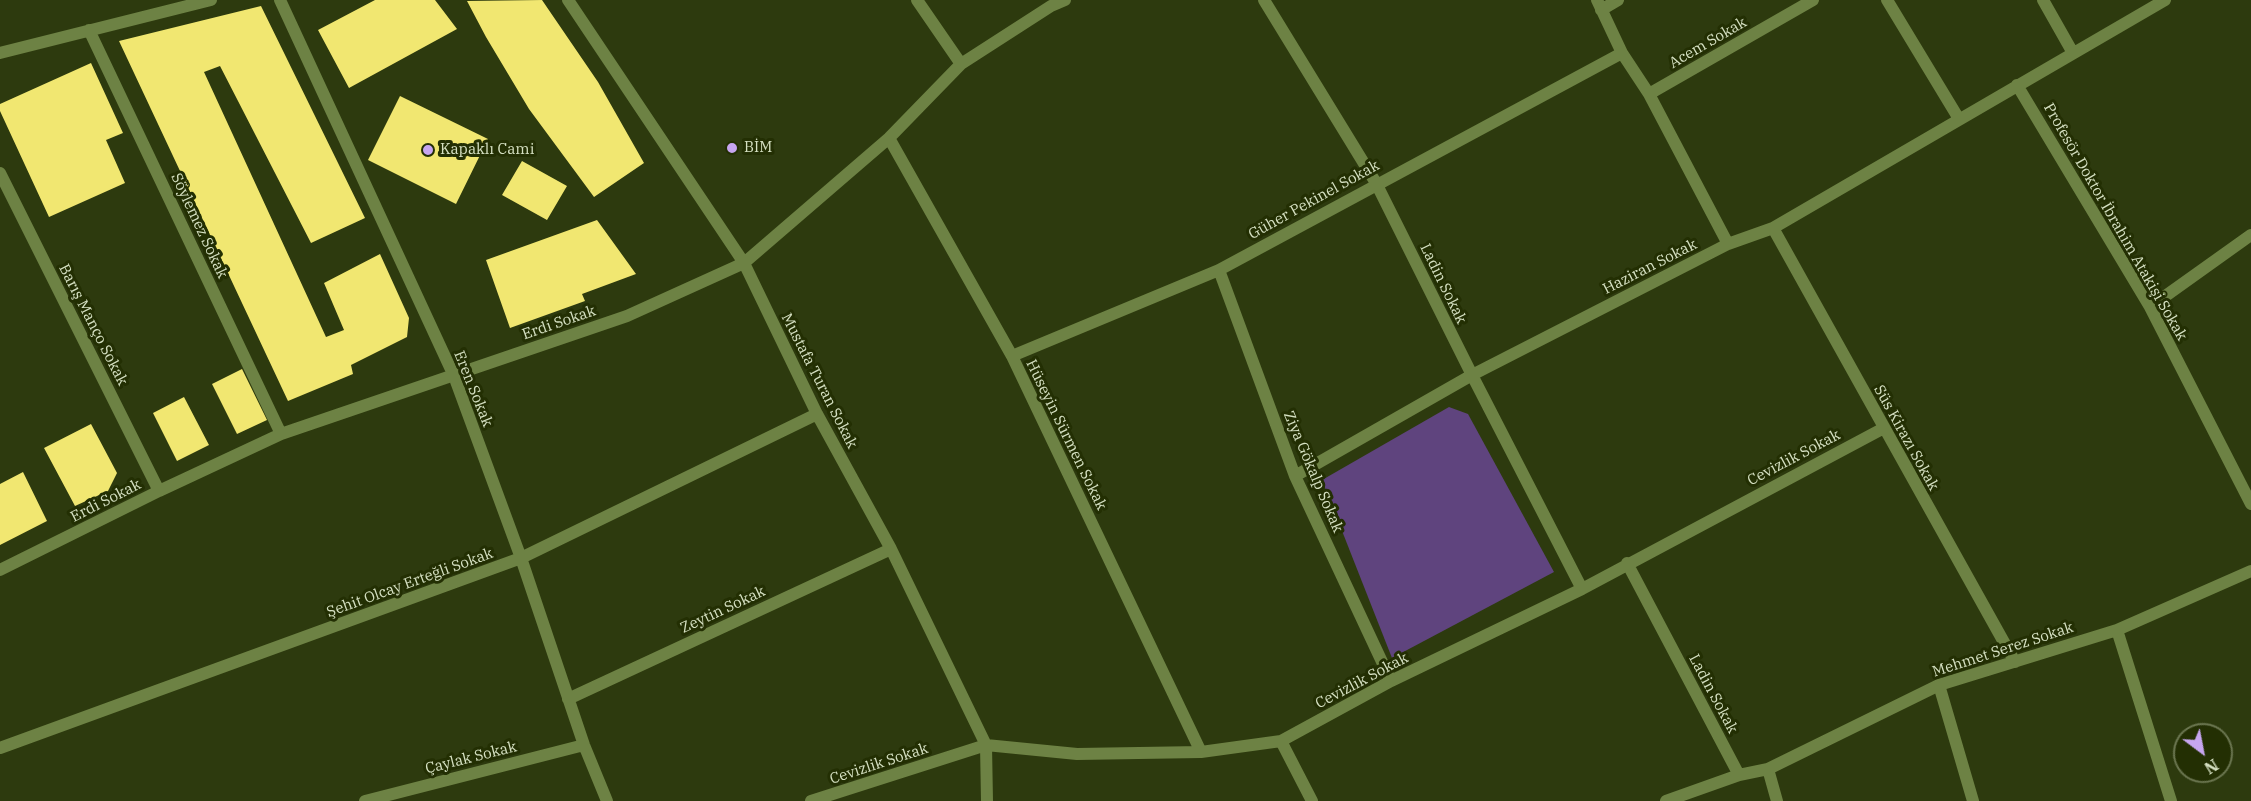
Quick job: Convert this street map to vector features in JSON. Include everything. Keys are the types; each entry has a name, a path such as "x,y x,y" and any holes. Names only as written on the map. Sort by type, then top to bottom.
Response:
{"street":[{"path":"0,53 212,0"},
{"name":"Eren Sokak","path":"280,0 454,376 521,558 584,745 607,801"},
{"name":"Mustafa Turan Sokak","path":"568,0 744,263 817,414 891,549 986,745 987,801"},
{"path":"917,0 961,64"},
{"name":"Erdi Sokak","path":"0,570 159,491 281,434 627,316 744,263 889,138 961,64 1051,3 1065,0"},
{"name":"Ladin Sokak","path":"1264,0 1376,183 1582,589"},
{"path":"1618,0 1599,5 1622,53 1648,94 1728,243"},
{"name":"Acem Sokak","path":"1648,94 1813,0"},
{"path":"1887,0 1959,119"},
{"path":"2043,0 2073,53"},
{"name":"Haziran Sokak","path":"1295,476 1472,375 1728,243 1773,228 2165,0"},
{"name":"Söylemez Sokak","path":"89,30 281,434"},
{"name":"Güher Pekinel Sokak","path":"1012,356 1219,270 1376,183 1622,53"},
{"name":"Profesör Doktor İbrahim Atakişi Sokak","path":"2017,85 2150,307 2251,504"},
{"name":"Hüseyin Sürmen Sokak","path":"889,138 1012,356 1201,752"},
{"name":"Barış Manço Sokak","path":"0,173 159,491"},
{"name":"Süs Kirazı Sokak","path":"1773,228 2015,662"},
{"path":"2150,307 2251,235"},
{"name":"Ziya Gökalp Sokak","path":"1219,270 1295,476 1391,681"},
{"name":"Şehit Olcay Erteğli Sokak","path":"0,748 521,558 817,414"},
{"name":"Cevizlik Sokak","path":"811,801 986,745 1077,754 1201,752 1281,741 1391,681 1582,589 1884,428"},
{"name":"Zeytin Sokak","path":"568,699 891,549"},
{"name":"Ladin Sokak","path":"1627,563 1739,775"},
{"name":"Mehmet Serez Sokak","path":"1666,801 1739,775 1768,769 1939,686 2117,630 2251,572"},
{"path":"2117,630 2172,801"},
{"path":"1939,686 1973,801"},
{"path":"1281,741 1312,801"},
{"name":"Çaylak Sokak","path":"365,801 584,745"},
{"path":"1768,769 1777,801"}],"shaded area":[{"path":"1449,407 1468,414 1554,572 1392,658 1322,480"}],"building":[{"path":"375,0 435,0 457,29 349,88 318,30"},
{"path":"542,0 598,82 644,163 594,197 529,109 467,1"},
{"path":"261,6 365,218 311,243 220,66 204,72 326,337 344,330 324,283 380,254 409,318 407,337 351,365 353,374 288,401 119,41"},
{"path":"91,63 123,133 106,140 125,183 49,217 0,111 0,104"},
{"name":"Kapaklı Cami","path":"400,96 488,139 456,204 368,160"},
{"path":"522,161 567,186 547,220 502,195"},
{"path":"597,220 636,274 582,294 585,301 510,328 486,260"},
{"path":"242,369 267,420 237,434 212,384"},
{"path":"184,397 209,445 177,461 153,413"},
{"path":"91,424 117,473 108,491 75,506 44,448"},
{"path":"23,472 47,521 0,545 0,484"}],"place":[{"name":"BİM","path":"732,148"},
{"name":"Kapaklı Cami","path":"428,150"}]}
